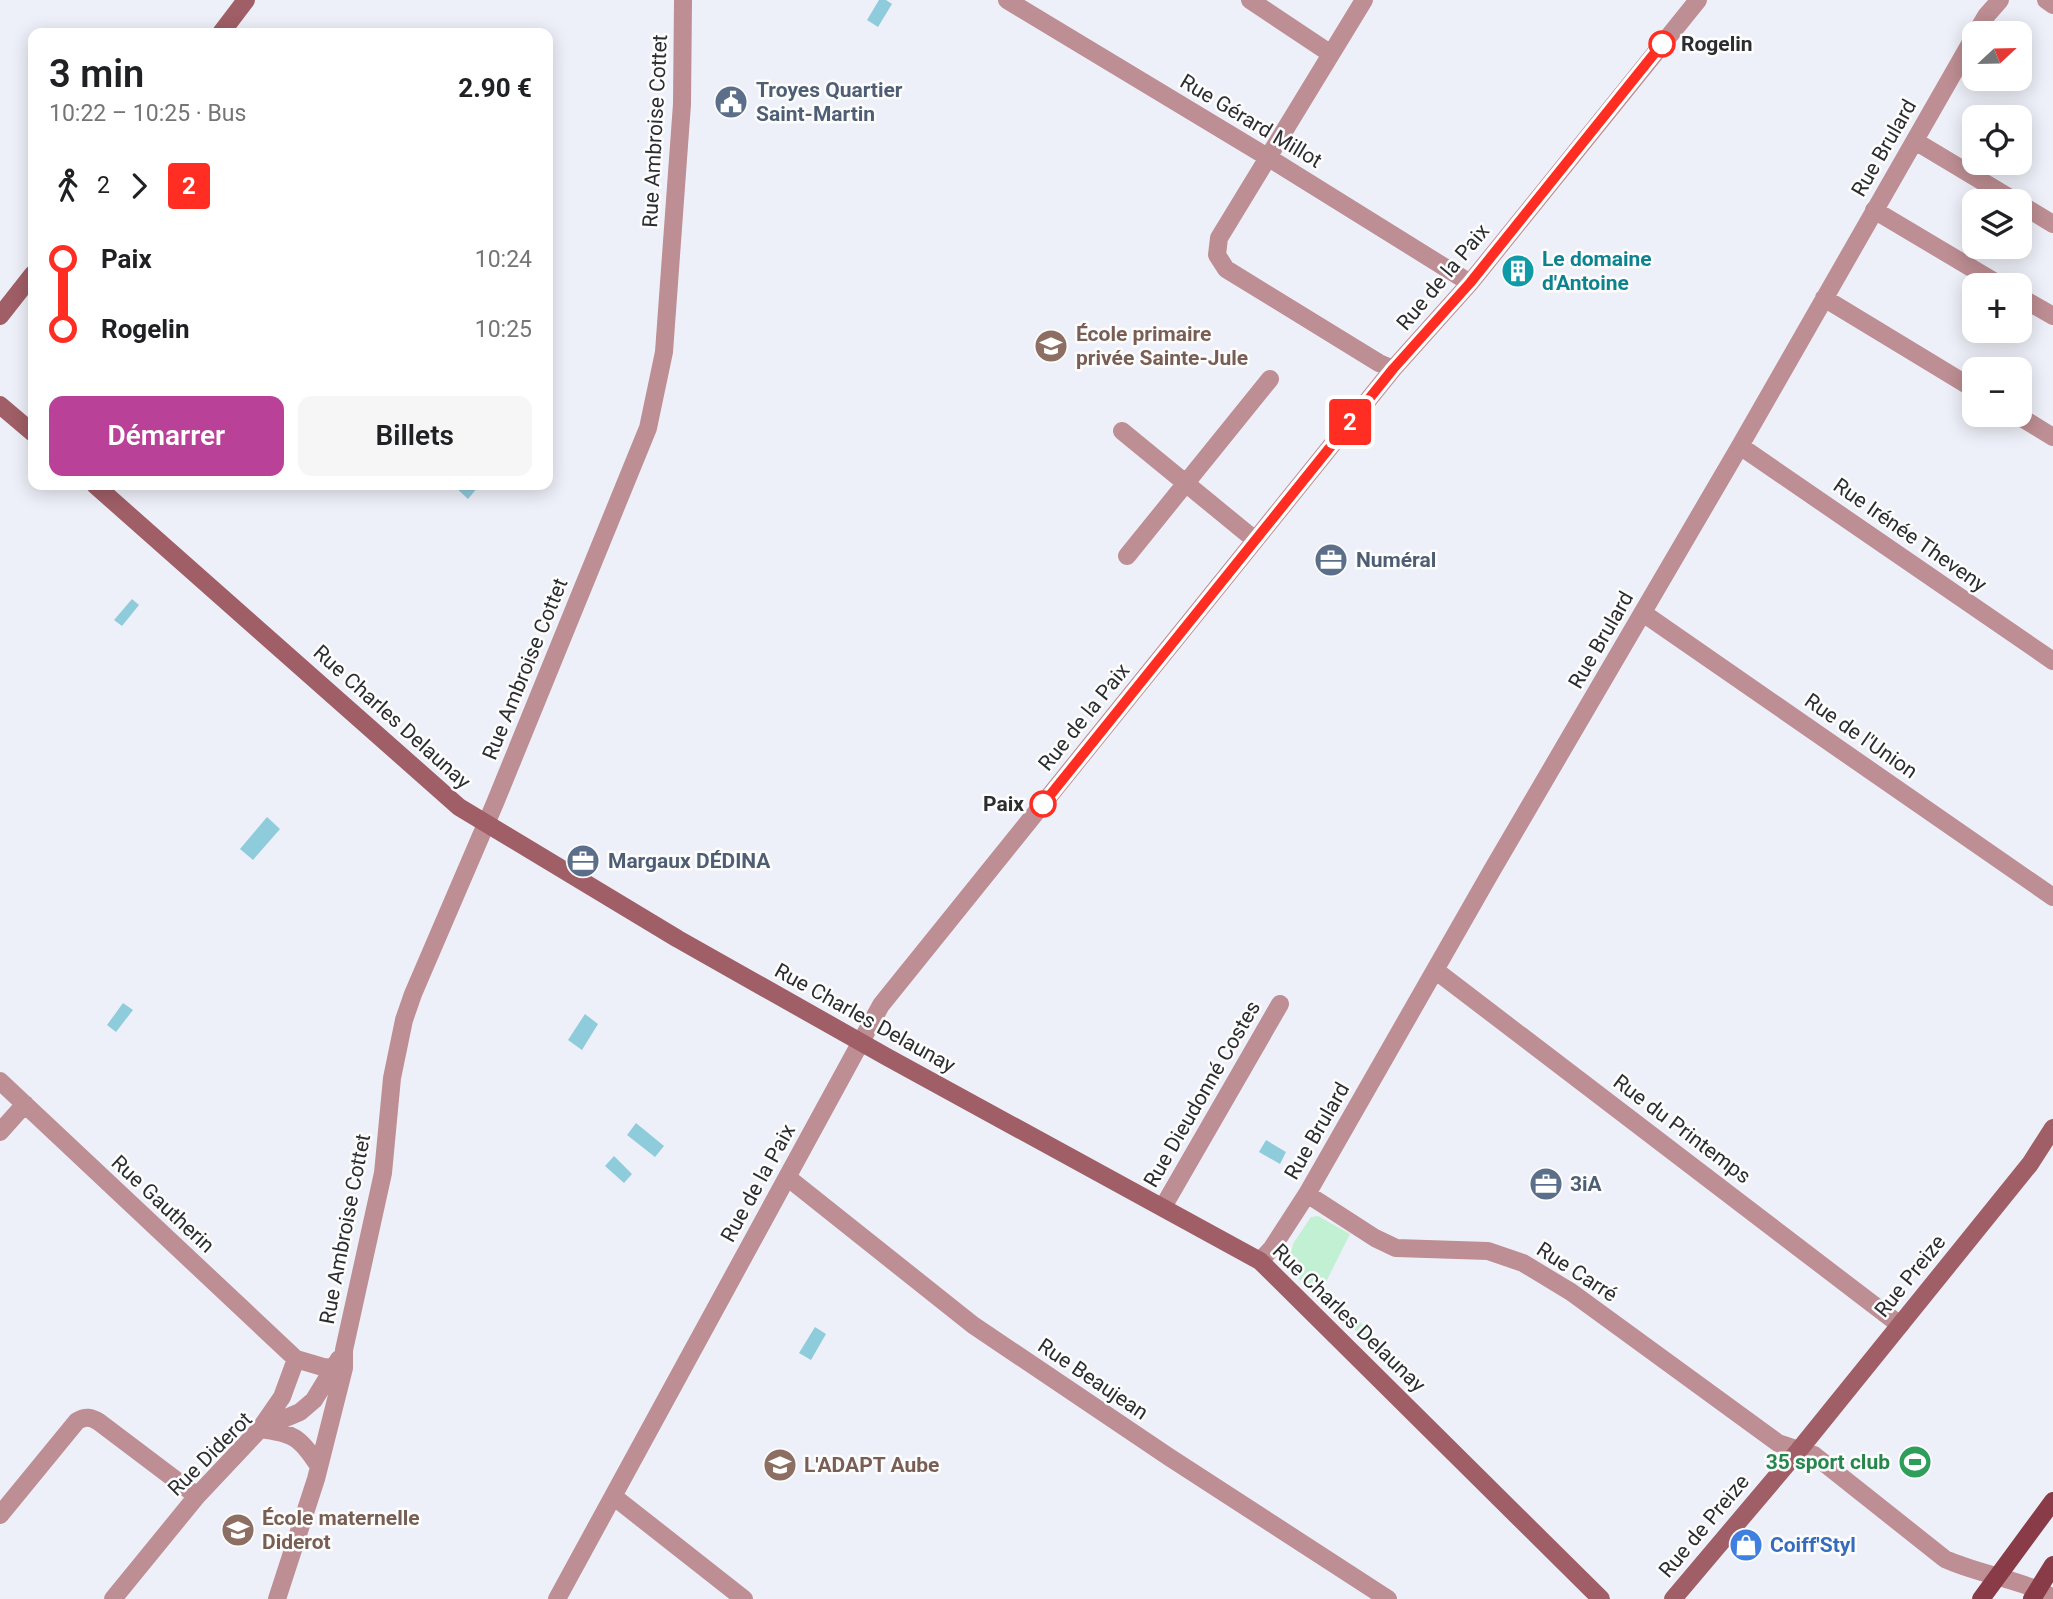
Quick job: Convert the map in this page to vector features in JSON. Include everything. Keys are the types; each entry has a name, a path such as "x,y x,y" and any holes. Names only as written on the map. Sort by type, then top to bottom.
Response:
{"main road":[{"path":"1981,1599 2053,1501"},
{"path":"2041,1596 2053,1565"}],"street":[{"path":"225,28 246,0"},
{"name":"Rue Ambroise Cottet","path":"278,1599 316,1479 383,1173 393,1078 404,1020 648,428 664,352 682,104 683,0"},
{"name":"Rue Gérard Millot","path":"1007,0 1470,283"},
{"path":"1250,0 1331,54"},
{"path":"1364,0 1219,238 1217,255 1226,269 1393,369"},
{"name":"Rue de la Paix","path":"557,1599 881,1005 1393,369 1470,283 1698,0"},
{"name":"Rue Brulard","path":"1983,21 2000,0"},
{"path":"2046,0 2053,5"},
{"name":"Rue Brulard","path":"1260,1261 1272,1248 1307,1194 1962,58"},
{"path":"1915,141 1994,189"},
{"path":"1874,210 1980,273"},
{"path":"2032,212 2053,224"},
{"path":"0,316 28,280"},
{"path":"1824,298 1962,382"},
{"path":"2032,304 2053,316"},
{"path":"1127,555 1270,379"},
{"path":"0,405 28,429"},
{"path":"2032,424 2053,437"},
{"path":"1122,431 1255,540"},
{"name":"Rue Irénée Theveny","path":"1740,446 2053,661"},
{"name":"Rue Charles Delaunay","path":"100,490 455,804 486,825 678,939 1260,1261 1601,1599"},
{"name":"Rue de l'Union","path":"1643,613 2053,897"},
{"name":"Rue du Printemps","path":"1436,970 1900,1325"},
{"name":"Rue Dieudonné Costes","path":"1163,1207 1280,1004"},
{"name":"Rue Gautherin","path":"0,1081 296,1359 341,1362"},
{"path":"0,1132 24,1104"},
{"name":"Rue Preize","path":"1799,1450 2030,1164 2053,1128"},
{"name":"Rue Beaujean","path":"787,1177 973,1325 1379,1596"},
{"name":"Rue Carré","path":"1307,1194 1395,1248 1488,1251 1523,1263 1544,1274 1778,1443 1814,1455 1945,1559 2041,1596"},
{"path":"296,1359 282,1397 260,1429 299,1439 318,1465"},
{"name":"Rue Diderot","path":"113,1599 197,1496 260,1429 300,1412 314,1400 341,1362"},
{"path":"0,1515 77,1421 85,1417 99,1422 197,1496"},
{"name":"Rue de Preize","path":"1673,1599 1799,1450"},
{"path":"613,1496 744,1599"}],"green space":[{"path":"1318,1216 1350,1234 1324,1291 1369,1330 1365,1339 1295,1275 1288,1261 1294,1242 1311,1217"}],"water":[{"path":"879,0 892,4 878,27 867,20"},
{"path":"458,490 476,490 468,499"},
{"path":"132,599 139,605 122,626 114,620"},
{"path":"267,817 280,829 253,860 240,849"},
{"path":"123,1003 133,1010 116,1032 107,1025"},
{"path":"585,1014 598,1024 582,1050 568,1040"},
{"path":"636,1123 664,1146 655,1157 627,1135"},
{"path":"1266,1140 1286,1152 1280,1164 1259,1152"},
{"path":"614,1156 632,1174 624,1183 605,1166"},
{"path":"815,1327 826,1334 811,1360 799,1353"}],"bus line":[{"name":"2","path":"1043,804 1393,369 1470,283 1662,44"}],"place":[{"name":"Rogelin","path":"1662,44"},
{"name":"Troyes Quartier Saint-Martin","path":"731,102"},
{"name":"Le domaine d'Antoine","path":"1518,271"},
{"name":"École primaire privée Sainte-Jule","path":"1051,346"},
{"name":"Numéral","path":"1331,560"},
{"name":"Paix","path":"1043,804"},
{"name":"Margaux DÉDINA","path":"583,861"},
{"name":"3iA","path":"1546,1184"},
{"name":"35 sport club","path":"1915,1462"},
{"name":"L'ADAPT Aube","path":"780,1465"},
{"name":"École maternelle Diderot","path":"238,1530"},
{"name":"Coiff'Styl","path":"1746,1545"}]}
